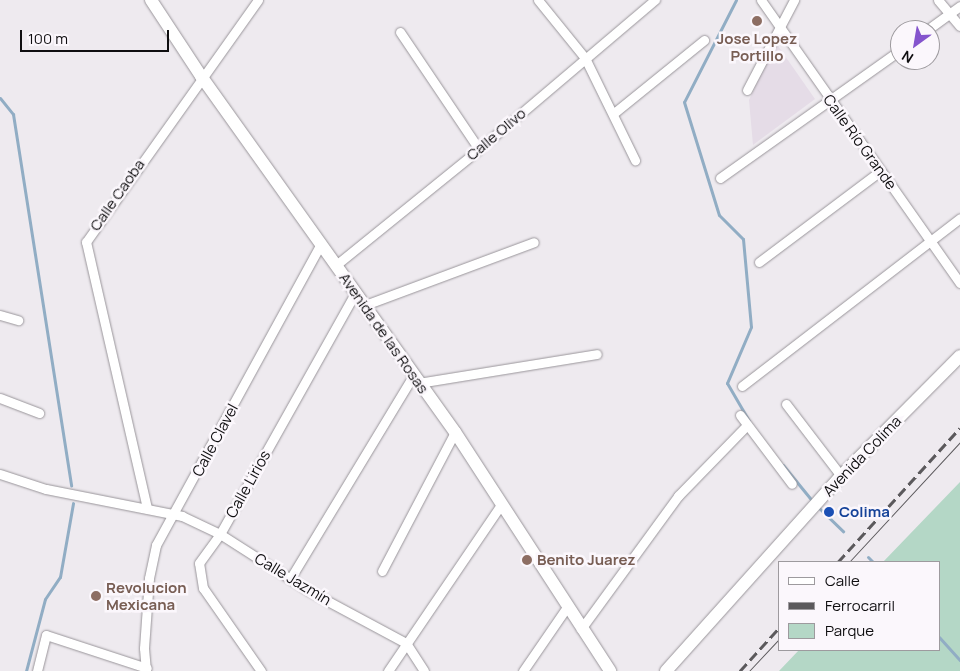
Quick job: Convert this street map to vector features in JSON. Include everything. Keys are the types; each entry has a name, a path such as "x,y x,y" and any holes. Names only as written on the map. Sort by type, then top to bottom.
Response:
{"street":[{"name":"Avenida de las Rosas","path":"151,0 201,76 322,243 415,380 455,432 610,671"},
{"name":"Calle Caoba","path":"147,508 86,242 201,76 258,0"},
{"path":"538,0 585,58 614,113 635,160"},
{"name":"Calle Olivo","path":"336,265 479,149 655,0"},
{"name":"Calle Río Grande","path":"761,0 829,100 960,282"},
{"path":"748,90 794,0"},
{"path":"938,0 960,26"},
{"path":"940,21 960,6"},
{"path":"400,32 479,149"},
{"path":"614,113 704,40"},
{"path":"720,178 890,57"},
{"path":"759,262 880,171"},
{"path":"742,386 932,242 960,218"},
{"path":"365,305 534,242"},
{"name":"Calle Clavel","path":"146,669 144,648 152,555 162,533 175,515 322,243"},
{"name":"Calle Lirios","path":"261,671 201,581 199,563 220,534 356,292"},
{"path":"0,315 18,320"},
{"path":"290,578 415,380 597,354"},
{"name":"Avenida Colima","path":"666,671 841,476 960,356"},
{"path":"0,398 39,412"},
{"path":"786,404 841,476"},
{"path":"740,415 792,484"},
{"path":"581,629 678,496 747,425"},
{"path":"382,572 455,432"},
{"name":"Calle Jazmín","path":"0,474 46,489 175,515 220,534 290,578 406,643 424,671"},
{"path":"388,671 501,505"},
{"path":"523,671 567,607"},
{"path":"37,671 46,636 134,667 146,669"},
{"name":"Calle Clavel","path":"134,667 144,648"}],"shaded area":[{"path":"776,43 815,99 753,145 749,100"}],"green space":[{"path":"960,482 960,671 779,671 798,651 940,651 940,561 884,561"}],"waterway":[{"path":"736,0 684,102 719,215 743,239 751,327 727,383 749,421"},
{"path":"0,98 13,114 71,485"},
{"path":"783,465 814,503"},
{"path":"26,671 45,599 60,577 73,503"},
{"path":"818,507 843,531"},
{"path":"868,557 872,561"},
{"path":"940,638 960,660"}],"tram line":[{"path":"850,561 960,442"},
{"path":"749,671 778,640"}],"railway":[{"path":"839,561 960,428"},
{"path":"740,671 778,629"}],"place":[{"name":"Jose Lopez Portillo","path":"757,21"},
{"name":"Colima","path":"829,512"},
{"name":"Benito Juarez","path":"527,560"},
{"name":"Revolucion Mexicana","path":"96,596"}]}
